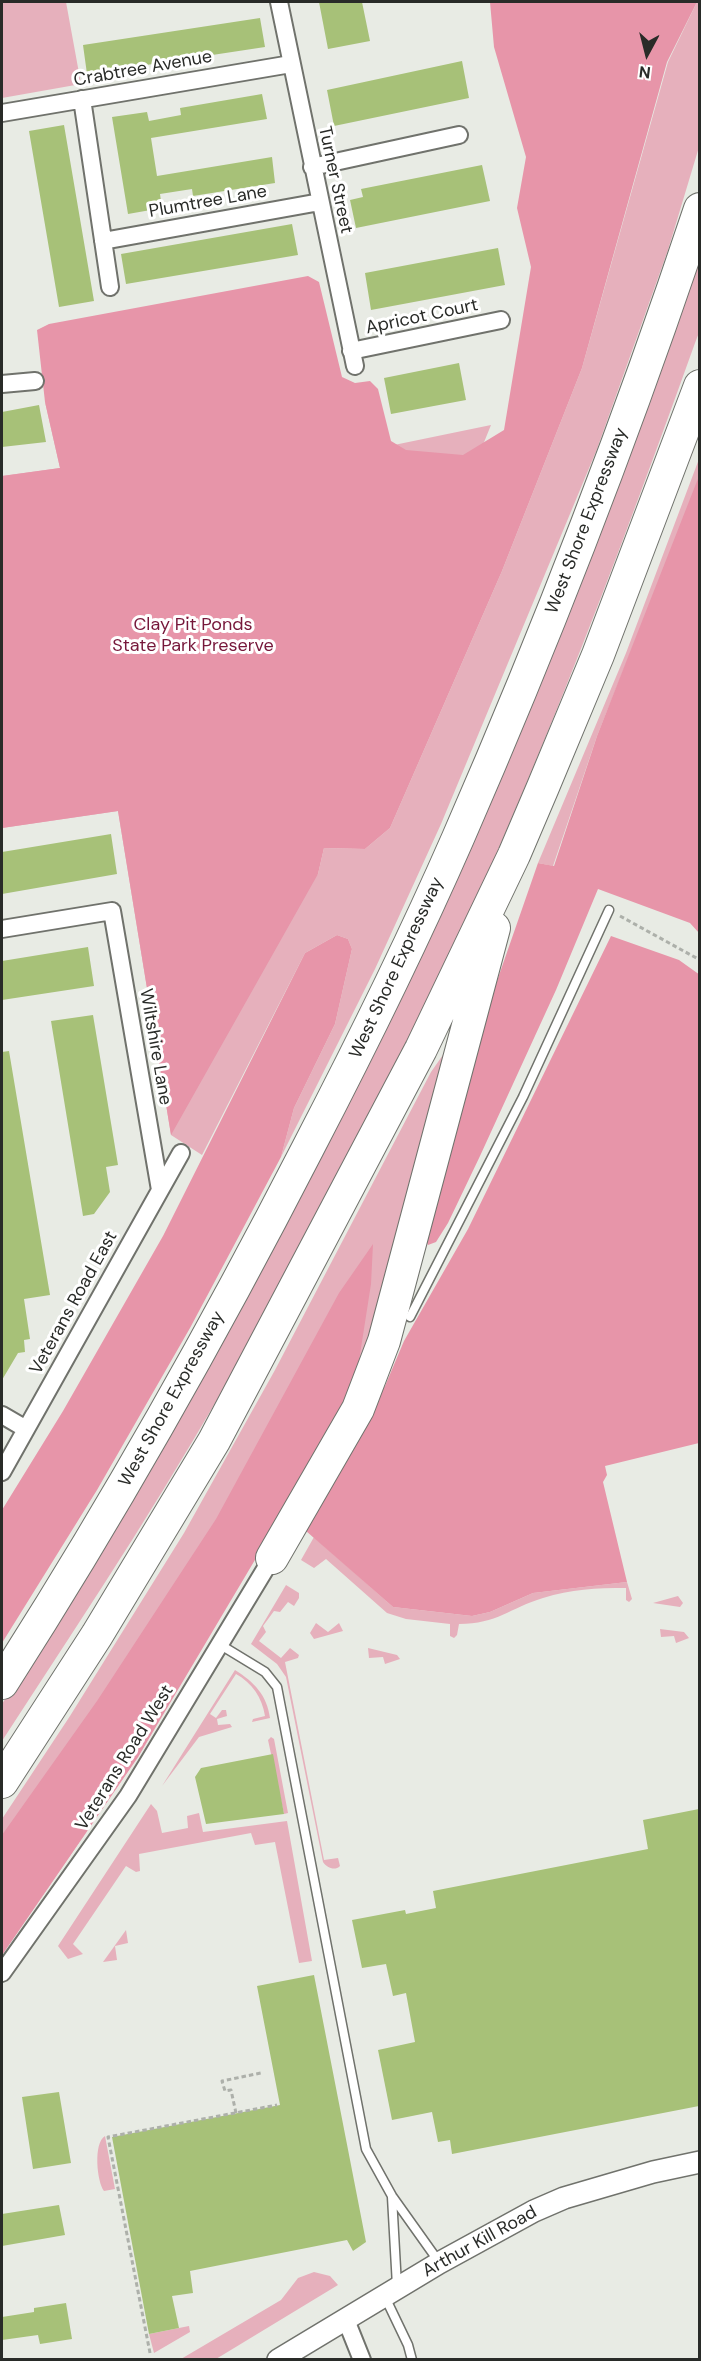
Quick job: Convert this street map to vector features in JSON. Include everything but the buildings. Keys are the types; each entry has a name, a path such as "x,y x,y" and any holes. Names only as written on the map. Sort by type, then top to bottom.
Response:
{"highway":[{"name":"West Shore Expressway","path":"2,1683 163,1421 372,1025 458,839 568,576 699,209"},
{"path":"2,1782 97,1635 214,1441 421,1049 514,855 598,655 699,386"},
{"path":"272,1558 358,1408 384,1341 514,855"}],"street":[{"name":"Turner Street","path":"279,2 353,358"},
{"name":"Crabtree Avenue","path":"2,113 291,64"},
{"path":"82,99 110,287"},
{"path":"312,167 459,135"},
{"name":"Plumtree Lane","path":"103,241 320,202"},
{"name":"Apricot Court","path":"353,358 501,320"},
{"path":"2,384 35,381"},
{"name":"Wiltshire Lane","path":"2,928 112,910 160,1190"},
{"name":"Veterans Road East","path":"2,1472 181,1153"},
{"path":"2,1415 26,1429"},
{"name":"Veterans Road West","path":"2,1973 128,1796 272,1558"},
{"name":"Arthur Kill Road","path":"278,2360 487,2235 564,2198 653,2172 699,2162"},
{"path":"346,2320 362,2360"}],"lane":[{"path":"410,1317 523,1097 609,910"},
{"path":"219,1644 265,1672 277,1687 366,2149 392,2196 439,2263"},
{"path":"392,2196 391,2292 412,2360"}],"path":[{"path":"609,910 699,960"},
{"path":"236,2112 231,2090 225,2091 222,2081 261,2073"},
{"path":"150,2353 108,2137 278,2105"}],"shaded area":[{"path":"2,2 66,2 81,84 2,98"},
{"path":"699,2 699,147 668,250 597,449 441,824 375,969 281,1157 294,1108 335,1024 352,949 348,939 337,935 305,953 202,1155 171,1135 118,811 2,828 2,476 60,468 45,402 301,889 318,874 324,848 365,849 390,828 502,571 582,368 668,62"},
{"path":"699,254 700,330 582,647 455,946 360,1140 251,1341 194,1440 134,1537 2,1741 2,1704 71,1594 232,1315"},
{"path":"491,425 423,593 394,445"},
{"path":"699,459 699,476 693,497 597,736 553,866 538,863 626,653"},
{"path":"445,1052 371,1346 138,1757 2,1955 2,1819 70,1716 184,1533 275,1370 431,1072"},
{"path":"314,1537 393,1607 472,1616 490,1612 533,1593 627,1582 632,1599 629,1602 626,1600 626,1588 564,1593 531,1602 484,1621 459,1624 457,1635 454,1638 450,1636 450,1624 406,1619 387,1613 326,1559 314,1568 301,1560"},
{"path":"286,1585 299,1593 299,1598 294,1606 288,1602 280,1612 274,1611 263,1626 266,1632 259,1641 281,1658 290,1648 299,1655 298,1658 285,1662 324,1860 338,1858 340,1866 333,1869 323,1862 286,1677 277,1664 251,1644"},
{"path":"678,1596 683,1603 680,1607 653,1603"},
{"path":"316,1623 328,1632 339,1623 343,1631 314,1639 310,1633"},
{"path":"660,1629 684,1632 689,1638 676,1643 674,1636 661,1637"},
{"path":"368,1648 397,1655 400,1659 385,1664 383,1657 369,1658"},
{"path":"235,1670 248,1679 263,1696 270,1718 252,1722 253,1719 265,1716 259,1697 247,1682 236,1674 210,1714 216,1718 222,1710 226,1710 227,1716 217,1719 218,1725 230,1724 232,1727 199,1737 162,1786"},
{"path":"271,1737 274,1739 288,1813 284,1814 268,1740"},
{"path":"151,1804 157,1811 162,1833 188,1828 187,1816 199,1813 203,1832 287,1821 312,1961 299,1963 275,1842 255,1845 251,1833 139,1854 140,1871 136,1872 126,1866 73,1944 83,1954 68,1959 58,1946"},
{"path":"126,1930 128,1943 115,1946 117,1960 103,1962"},
{"path":"105,2136 115,2189 104,2191 97,2163 99,2146"},
{"path":"314,2272 330,2276 338,2285 216,2359 181,2359 281,2300 298,2278"},
{"path":"189,2326 190,2332 154,2353 149,2334"}],"green space":[{"name":"Clay Pit Ponds State Park Preserve","path":"490,2 697,2 667,62 582,368 502,571 390,828 365,849 324,848 318,874 171,1135 118,811 2,828 2,476 60,468 45,402 37,330 49,324 308,276 319,282 342,377 355,383 370,381 378,389 391,441 406,450 463,455 504,430 531,267 517,208 526,157 494,47"},
{"path":"699,476 699,933 690,923 598,889 556,990 480,1156 448,1223 436,1242 428,1245 425,1238 462,1090 538,863 554,866 597,736"},
{"path":"337,935 348,939 352,949 335,1024 294,1108 281,1157 190,1328 97,1490 2,1643 2,1510 63,1411 163,1236 305,953"},
{"path":"611,936 679,960 700,975 699,1443 605,1466 607,1475 603,1482 627,1582 533,1593 490,1612 472,1616 393,1607 306,1531 375,1399 385,1386 404,1341 468,1229"},
{"path":"373,1244 371,1284 356,1380 284,1511 138,1757 2,1955 2,1835 97,1701 216,1519 339,1293"}]}
